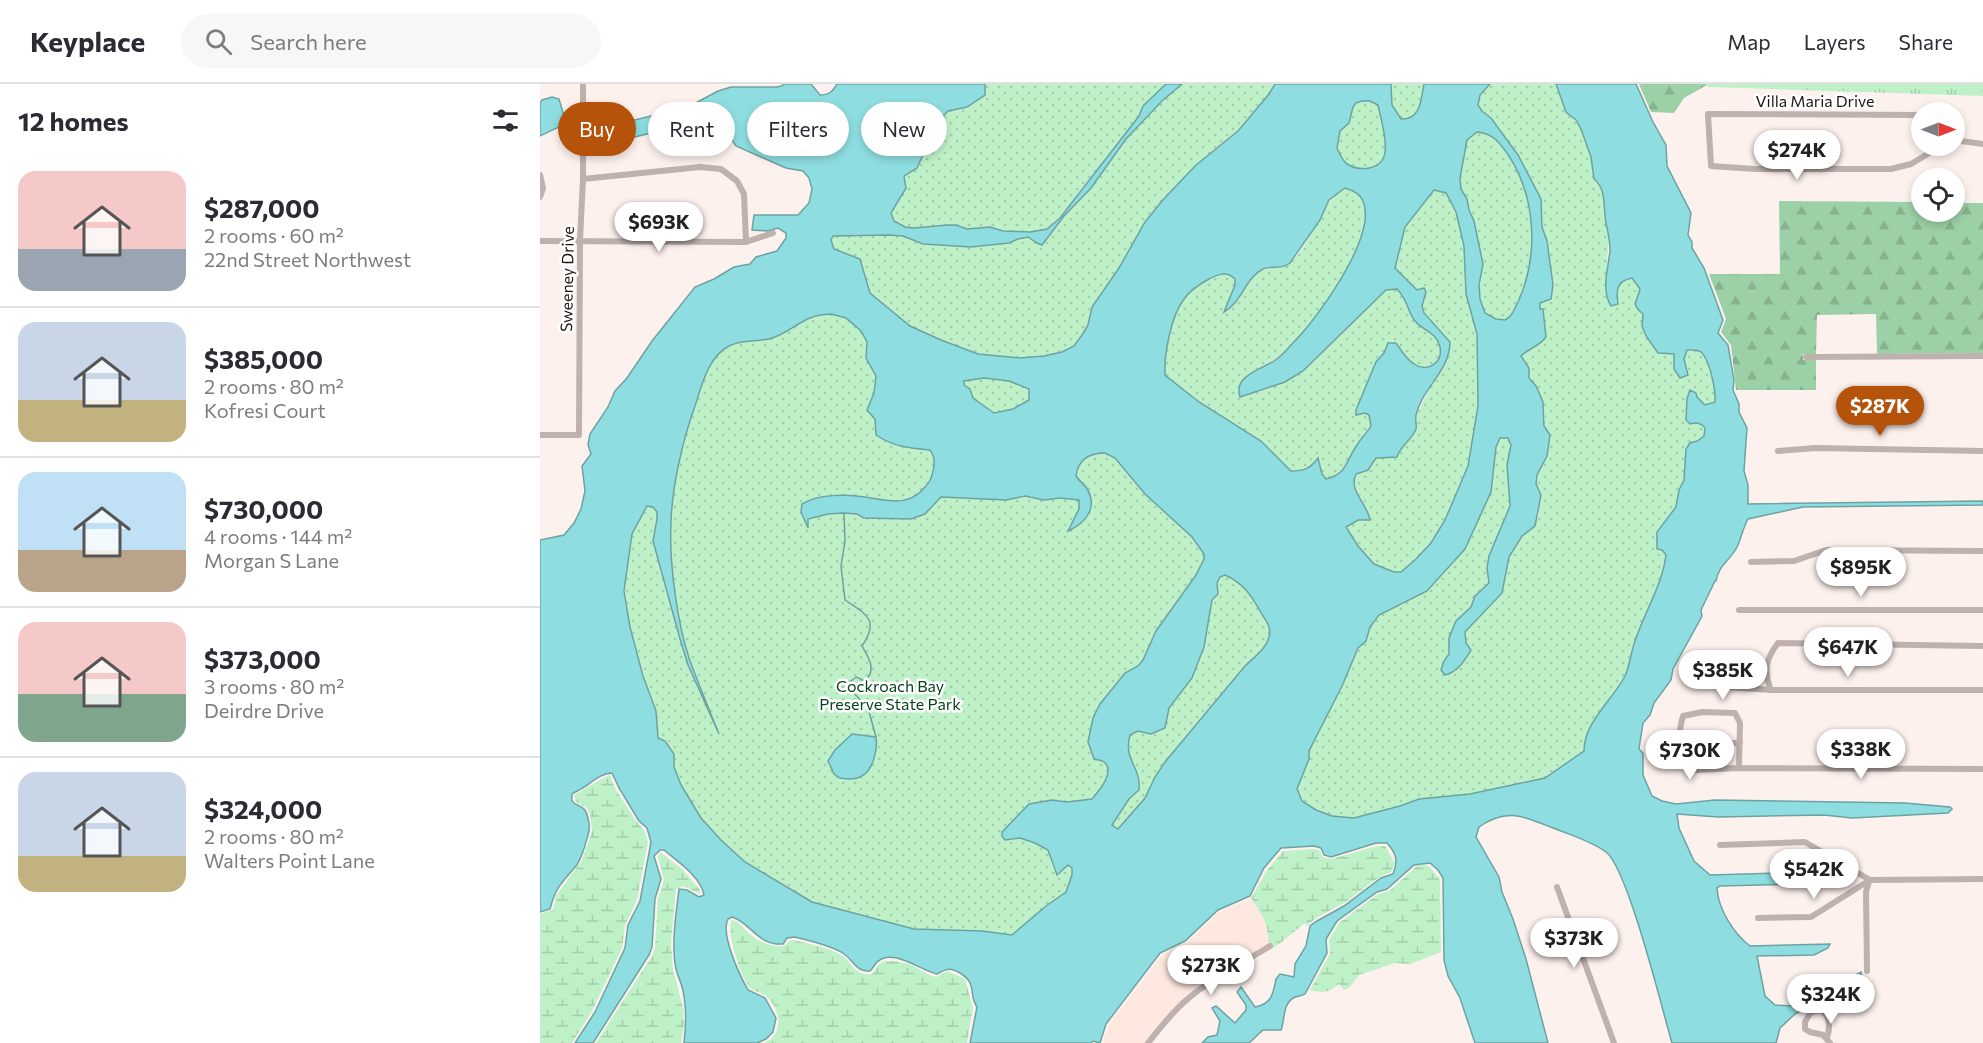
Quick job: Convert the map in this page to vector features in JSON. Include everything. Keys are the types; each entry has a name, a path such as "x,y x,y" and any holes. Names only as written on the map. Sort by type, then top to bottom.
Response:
{"street":[{"name":"Sweeney Drive","path":"540,435 579,435 583,84"},
{"name":"Villa Maria Drive","path":"1911,115 1708,114 1711,166 1755,169 1891,169 1911,164 1924,156"},
{"path":"1965,142 1983,144"},
{"path":"583,179 700,166 721,169 737,181 744,194 746,242"},
{"path":"540,175 543,188 540,197"},
{"path":"540,241 746,242 773,233"},
{"path":"1806,357 1983,356"},
{"path":"1778,451 1815,448 1983,451"},
{"path":"1751,562 1794,561 1826,550 1983,551"},
{"path":"1739,610 1983,610"},
{"path":"1771,690 1768,683 1767,658 1778,643 1983,646"},
{"path":"1712,686 1771,690 1983,690"},
{"path":"1739,768 1740,723 1735,713 1702,712 1683,716 1679,730 1682,766 1695,770 1739,768 1983,769"},
{"path":"1679,743 1740,742"},
{"path":"1720,845 1805,842 1870,880 1983,879"},
{"path":"1758,918 1811,917 1870,880"},
{"path":"1867,971 1866,892 1870,880"},
{"path":"1557,887 1614,1043"},
{"path":"1148,1043 1183,1003 1206,985 1270,946"},
{"path":"1821,1010 1826,1014 1829,1040 1823,1035 1805,1029 1805,1022 1811,1012 1821,1010"}],"shaded area":[{"path":"1251,898 1262,915 1270,943 1205,982 1181,1000 1144,1043 1103,1043 1109,1025 1162,955 1187,943 1220,912"}],"green space":[{"path":"985,84 1166,84 1143,106 1139,116 1109,156 1060,218 1047,229 1030,232 1003,231 990,227 967,229 957,225 913,228 905,227 894,221 891,214 906,188 904,176 917,168 922,156 947,156 947,112 967,107 985,95"},
{"path":"1182,84 1275,84 1238,131 1162,201 1145,222 1119,268 1092,307 1088,325 1075,346 1044,356 1020,358 978,354 941,340 910,326 869,293 860,259 834,249 831,240 833,236 868,234 894,235 921,243 945,246 990,246 1028,237 1042,244 1064,216 1091,188 1126,139 1162,101"},
{"path":"1391,84 1424,84 1419,107 1412,116 1401,119 1392,105"},
{"path":"1490,84 1556,84 1566,112 1576,120 1581,129 1591,157 1594,179 1599,183 1603,195 1609,234 1606,280 1618,301 1619,286 1632,278 1640,289 1636,305 1643,314 1642,326 1674,354 1673,365 1688,370 1684,359 1687,350 1697,350 1702,353 1712,376 1715,402 1705,405 1690,391 1686,415 1694,422 1703,425 1704,436 1690,443 1685,460 1684,480 1679,490 1676,507 1657,532 1662,550 1666,555 1664,566 1635,641 1627,672 1594,721 1585,740 1584,751 1545,778 1470,794 1419,799 1354,818 1332,816 1301,801 1297,789 1309,759 1309,751 1343,684 1358,648 1366,641 1370,627 1379,615 1427,591 1465,549 1491,492 1499,438 1508,438 1511,445 1507,465 1510,506 1489,556 1487,568 1490,583 1475,596 1471,607 1456,621 1449,638 1449,654 1444,661 1452,674 1471,650 1466,644 1464,632 1502,593 1509,557 1522,536 1538,518 1541,495 1536,484 1537,475 1541,469 1545,418 1543,402 1536,386 1529,378 1529,368 1521,356 1546,337 1540,303 1551,299 1553,285 1547,241 1542,227 1541,199 1518,155 1478,104 1480,95"},
{"path":"1639,84 1707,85 1684,98 1674,113 1651,112"},
{"path":"1706,84 1983,84 1983,96 1708,87"},
{"path":"1362,101 1370,101 1378,105 1384,134 1383,158 1380,163 1370,168 1352,167 1347,164 1337,148 1340,131 1349,123 1353,107"},
{"path":"1478,132 1492,137 1499,143 1518,172 1525,190 1532,228 1532,247 1525,284 1512,314 1505,320 1496,319 1485,313 1480,299 1479,285 1483,264 1474,221 1467,198 1461,190 1460,178 1467,140"},
{"path":"1345,188 1360,196 1365,215 1362,232 1346,271 1311,324 1256,376 1240,397 1285,382 1303,371 1386,290 1397,289 1414,319 1438,339 1441,351 1436,362 1424,368 1408,359 1396,343 1388,344 1376,362 1356,410 1369,415 1371,426 1343,470 1326,479 1312,466 1304,471 1291,471 1261,441 1199,402 1165,375 1165,366 1167,346 1175,315 1189,293 1209,279 1225,274 1235,279 1230,296 1240,298 1249,283 1261,271 1290,263 1305,245 1328,204"},
{"path":"1434,190 1446,192 1456,212 1464,246 1466,294 1477,334 1478,406 1468,466 1445,520 1431,543 1416,560 1401,572 1394,572 1374,564 1358,546 1346,527 1358,520 1369,520 1354,479 1357,473 1368,470 1376,458 1397,457 1417,422 1416,416 1433,382 1446,336 1424,313 1417,290 1395,268 1405,227"},
{"path":"1779,201 1911,202 1911,222 1965,222 1965,203 1983,203 1983,353 1877,354 1876,314 1817,315 1816,354 1803,354 1803,360 1816,360 1816,390 1736,390 1731,345 1721,332 1726,319 1709,274 1780,274"},
{"name":"Cockroach Bay Preserve State Park","path":"831,314 846,318 861,331 867,342 866,358 876,376 874,393 867,410 875,419 875,428 909,449 930,450 934,457 934,466 932,476 924,488 910,499 903,501 842,496 807,501 808,526 808,519 828,514 844,513 857,514 864,518 911,519 925,514 941,497 1006,500 1025,496 1079,500 1081,504 1075,518 1078,527 1086,487 1076,476 1077,466 1082,460 1098,453 1105,453 1115,458 1145,494 1192,537 1204,554 1196,575 1156,631 1143,660 1138,666 1125,673 1100,704 1088,742 1108,768 1100,788 1092,799 1067,802 1052,800 1029,804 1002,832 1012,840 1026,840 1048,850 1053,868 1062,871 1068,864 1072,868 1066,892 1012,935 982,931 914,929 812,902 745,862 721,841 701,819 681,785 674,767 674,754 658,738 656,710 630,627 624,591 632,534 647,506 653,507 657,512 657,519 653,541 680,639 688,665 713,717 688,654 680,622 673,572 672,508 679,462 687,432 707,371 722,351 739,342 777,337 811,318"},
{"path":"984,378 1009,381 1030,389 1029,400 1013,409 994,413 973,398 970,389 964,385 963,381"},
{"path":"1225,575 1246,590 1266,620 1270,633 1267,641 1165,762 1145,798 1118,829 1111,826 1129,799 1132,764 1128,750 1130,735 1138,731 1151,734 1192,678 1204,647 1212,600 1218,594 1217,583 1220,577"},
{"path":"610,775 616,790 644,830 648,842 637,900 625,925 622,948 592,1011 572,1043 540,1043 540,914 553,910 556,896 582,860 592,831 587,808 576,802 574,795"},
{"path":"1377,846 1385,846 1395,863 1391,872 1378,878 1307,926 1305,923 1274,948 1268,941 1263,918 1251,898 1267,870 1283,851 1314,849 1319,850 1323,857 1331,859"},
{"path":"660,852 682,869 700,890 700,894 683,886 676,889 671,944 673,970 683,1007 684,1024 681,1043 596,1043 652,956 655,947 658,899 664,880 658,857"},
{"path":"1429,866 1440,879 1441,952 1410,964 1395,963 1359,975 1350,987 1344,990 1339,984 1326,992 1310,990 1330,954 1329,940 1339,923 1378,894 1389,891 1416,867"},
{"path":"732,920 755,938 771,945 784,946 794,940 836,952 861,973 872,974 884,961 896,961 909,964 932,976 937,977 947,971 965,979 973,1008 967,1043 764,1043 775,1034 777,1015 772,1002 763,994 751,989 743,976 732,943 730,925"}],"water":[{"path":"783,84 811,84 820,95 830,92 837,84 985,84 985,95 967,107 947,112 947,102 861,102 861,156 922,156 917,168 904,176 906,188 891,213 894,221 905,227 956,225 967,229 990,227 1003,231 1030,232 1047,229 1060,218 1139,116 1143,106 1166,84 1182,84 1162,101 1126,139 1091,188 1064,216 1042,245 1028,237 1009,243 971,247 923,244 903,236 833,236 831,240 834,249 860,259 870,293 910,326 978,354 1020,358 1062,352 1074,346 1088,325 1092,307 1119,268 1145,222 1195,166 1238,131 1275,84 1391,84 1392,105 1401,119 1413,116 1419,108 1424,84 1490,84 1480,95 1478,105 1491,118 1518,155 1541,199 1542,227 1547,241 1553,285 1551,299 1540,303 1540,309 1543,309 1546,337 1521,356 1529,368 1529,378 1536,386 1543,402 1544,426 1550,435 1547,456 1537,475 1536,484 1541,495 1535,526 1522,536 1509,557 1502,593 1465,632 1466,643 1471,650 1457,669 1445,675 1441,670 1449,654 1449,638 1456,621 1471,607 1475,596 1489,583 1487,568 1489,556 1510,506 1507,465 1511,445 1508,438 1500,438 1496,447 1491,492 1465,549 1427,591 1379,615 1370,627 1366,641 1358,648 1343,684 1309,751 1309,759 1297,789 1302,801 1316,810 1332,816 1354,818 1419,799 1470,794 1545,778 1584,751 1585,740 1594,721 1627,672 1635,641 1664,566 1666,555 1662,550 1657,549 1657,532 1676,507 1679,490 1684,480 1686,449 1690,443 1704,436 1703,426 1698,423 1690,424 1686,420 1690,390 1696,393 1705,405 1715,402 1712,376 1701,352 1687,350 1684,359 1688,375 1680,378 1674,369 1674,354 1658,353 1646,336 1642,326 1643,314 1636,305 1640,289 1632,278 1627,279 1618,287 1618,304 1611,306 1608,300 1606,279 1610,247 1603,193 1594,179 1591,157 1581,129 1576,120 1566,112 1556,84 1636,84 1666,145 1667,166 1691,213 1688,235 1692,248 1704,268 1723,320 1718,333 1728,345 1734,380 1733,390 1739,404 1739,412 1747,428 1744,471 1748,485 1748,504 1983,501 1983,505 1803,507 1748,519 1737,547 1717,575 1701,610 1702,616 1673,669 1671,680 1643,723 1639,749 1643,753 1643,775 1652,796 1662,801 1676,804 1715,800 1905,803 1952,809 1948,813 1852,818 1824,815 1718,817 1677,814 1679,828 1694,861 1710,875 1810,872 1812,876 1810,883 1720,886 1717,888 1720,904 1728,920 1738,935 1750,946 1830,944 1828,948 1814,955 1757,956 1765,996 1775,1005 1793,1006 1861,972 1862,978 1795,1014 1780,1028 1776,1043 1672,1043 1634,911 1615,864 1606,852 1586,841 1529,819 1505,816 1488,821 1479,827 1476,837 1499,877 1502,892 1526,959 1548,1043 1475,1043 1460,998 1448,976 1444,960 1443,878 1430,863 1414,865 1387,889 1377,892 1337,921 1326,939 1327,953 1305,994 1295,997 1288,1003 1281,1030 1263,1030 1249,1043 1202,1043 1208,1037 1217,1035 1220,1021 1212,1008 1216,1006 1235,1023 1246,1010 1246,1005 1237,992 1241,987 1255,1007 1268,1001 1280,974 1294,977 1295,964 1306,946 1310,926 1344,906 1381,878 1393,874 1396,865 1395,854 1387,843 1376,843 1331,857 1324,855 1321,848 1314,846 1281,848 1264,868 1250,896 1218,910 1185,941 1160,953 1106,1024 1100,1043 1093,1041 1091,1043 970,1043 977,1007 969,981 957,971 948,969 937,974 890,957 882,958 870,971 865,971 834,948 795,937 787,938 783,944 774,944 761,938 732,917 728,919 726,926 732,955 748,990 765,998 776,1018 773,1032 766,1039 757,1043 684,1043 685,1004 676,969 674,950 679,889 687,890 699,897 704,895 702,888 688,870 664,850 660,850 654,856 661,879 655,899 652,947 649,955 593,1043 575,1043 595,1012 625,948 628,925 640,901 651,842 647,828 639,821 612,773 599,777 572,794 572,801 582,807 587,814 589,829 585,845 578,862 557,890 550,909 540,912 540,540 564,535 574,523 581,509 585,491 582,466 591,454 588,445 590,434 608,407 615,391 695,287 734,267 750,264 756,257 777,251 786,238 786,233 778,228 768,231 752,230 754,215 798,215 809,203 812,189 809,178 803,171 786,168 759,156 849,156 849,102 747,102 747,151 735,144 735,102 697,102 731,87 776,87","holes":["1362,101 1370,101 1378,105 1383,128 1385,152 1380,163 1370,168 1352,167 1347,164 1337,148 1340,131 1349,123 1353,107","1477,132 1487,134 1496,140 1509,156 1525,190 1532,228 1532,247 1525,284 1512,314 1505,320 1496,319 1485,313 1480,299 1479,285 1483,264 1474,221 1461,189 1460,178 1467,140","1345,188 1362,198 1365,216 1362,235 1353,256 1329,298 1315,317 1285,352 1244,379 1240,384 1240,397 1285,382 1303,371 1386,290 1397,289 1401,293 1418,325 1436,338 1440,353 1437,362 1433,365 1419,367 1409,360 1396,343 1388,343 1384,353 1376,362 1356,410 1356,415 1365,413 1369,415 1371,426 1342,470 1326,479 1322,474 1318,458 1306,469 1291,471 1261,441 1199,402 1165,375 1167,346 1172,325 1179,306 1189,293 1216,276 1222,274 1232,276 1235,279 1235,285 1224,312 1236,302 1257,273 1266,268 1290,263 1320,220 1329,200","1434,190 1446,193 1456,212 1464,246 1466,294 1477,334 1478,406 1468,466 1445,520 1431,543 1416,559 1401,572 1394,572 1374,564 1358,546 1346,527 1358,520 1370,520 1356,492 1354,480 1356,474 1368,470 1376,458 1397,457 1414,433 1419,405 1441,371 1449,352 1450,342 1424,313 1422,306 1426,292 1424,288 1417,290 1395,268 1405,227","831,314 846,318 861,331 867,342 866,358 876,376 874,393 867,410 875,419 876,435 908,448 930,450 934,462 929,482 912,498 890,501 841,495 816,498 802,504 801,512 808,528 808,519 828,514 844,513 857,514 864,518 911,519 925,514 941,497 1006,500 1025,496 1044,500 1060,498 1079,500 1079,509 1068,531 1080,524 1091,508 1090,494 1076,476 1077,470 1085,458 1105,453 1115,458 1145,494 1192,537 1204,554 1196,575 1156,631 1143,660 1138,666 1125,673 1100,704 1093,718 1088,742 1094,759 1104,762 1107,766 1107,776 1102,787 1092,799 1067,802 1052,800 1029,804 1002,832 1005,840 1020,838 1048,850 1057,875 1068,865 1072,868 1066,892 1012,935 982,931 914,929 812,902 745,862 721,840 701,818 681,785 674,767 674,754 665,741 658,738 656,711 643,676 630,627 624,591 632,534 647,506 653,507 657,512 653,541 680,639 688,665 719,734 689,658 675,591 671,555 671,523 679,462 701,387 716,356 734,344 778,336 811,317","984,378 1009,381 1029,389 1029,400 1013,409 994,413 973,398 970,389 964,385 964,381","1225,575 1246,590 1269,626 1270,633 1267,641 1165,762 1145,798 1118,829 1112,825 1129,799 1139,790 1139,782 1129,751 1130,735 1138,731 1151,734 1165,728 1169,708 1192,678 1204,647 1212,600 1218,594 1217,583 1220,577"]},
{"path":"552,97 559,99 560,102 558,102 558,127 540,136 540,103"},
{"path":"648,117 648,134 636,137 636,120"},
{"path":"852,734 876,737 874,760 865,774 860,777 840,778 834,774 828,761 835,750"}],"waterway":[{"path":"844,513 845,541 841,566 845,600 859,609 868,618 870,624 870,630 862,646 871,664 871,673 865,681 856,677 850,682 852,691 868,708 876,737"}]}
